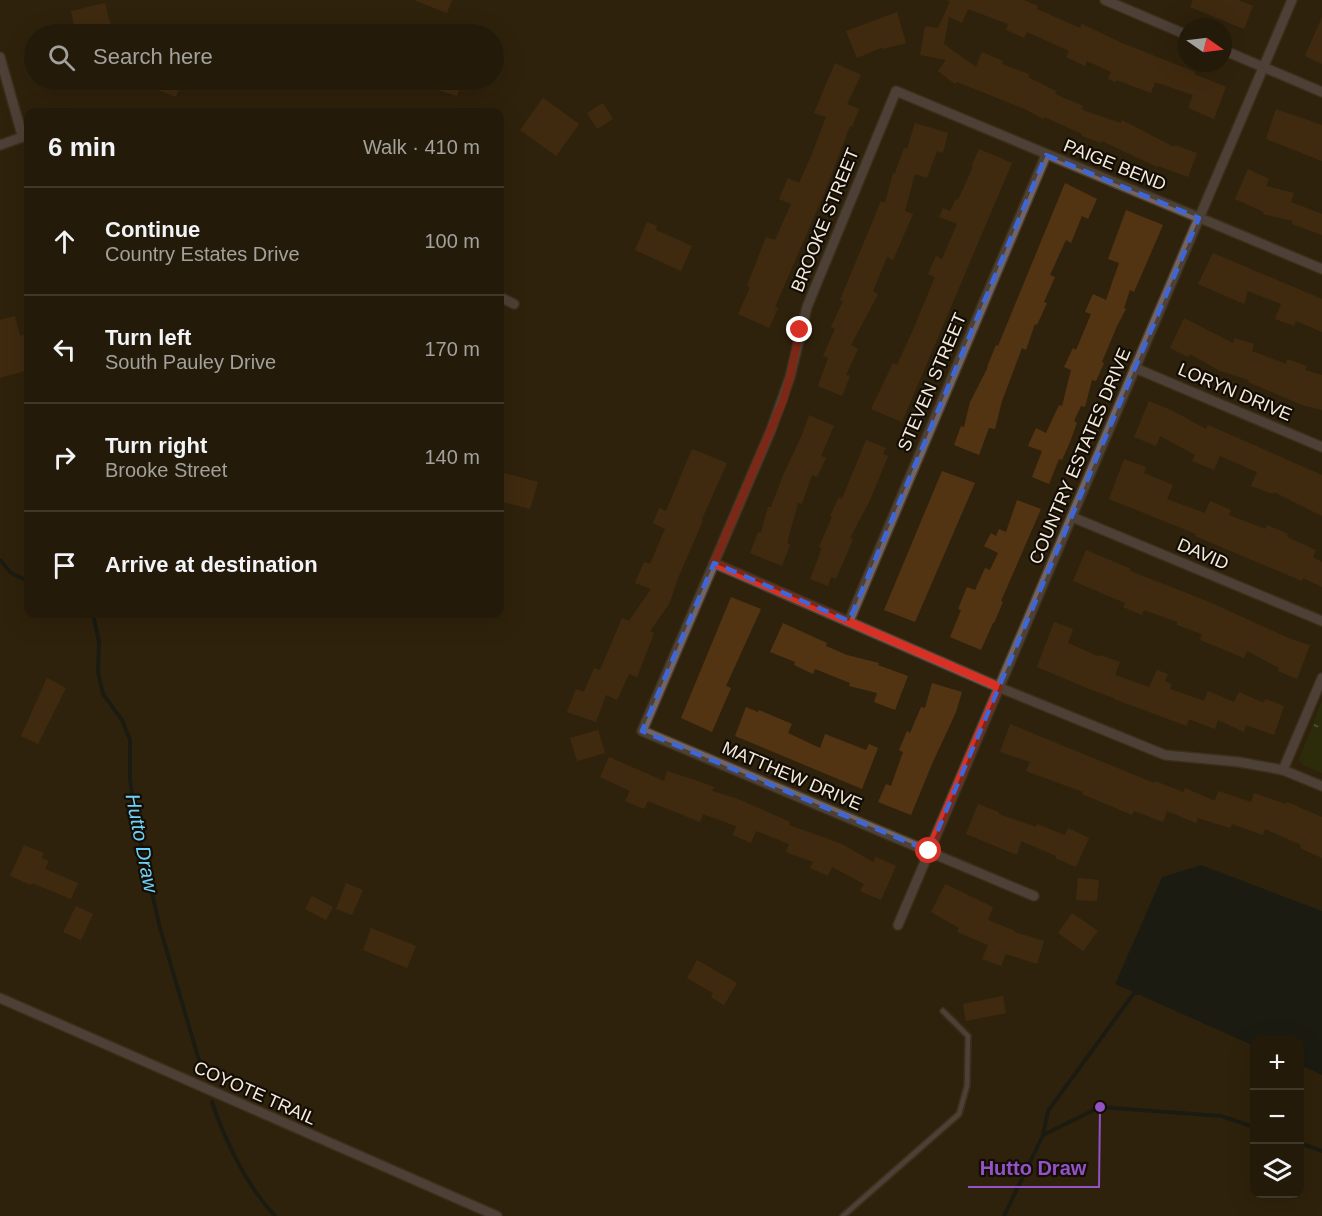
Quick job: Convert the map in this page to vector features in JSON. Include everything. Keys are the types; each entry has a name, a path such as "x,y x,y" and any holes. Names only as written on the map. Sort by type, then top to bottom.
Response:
{"street":[{"path":"1105,0 1178,31"},
{"name":"COUNTRY ESTATES DRIVE","path":"898,925 1292,0"},
{"path":"1232,54 1322,92"},
{"path":"0,57 24,132"},
{"name":"PAIGE BEND","path":"896,91 1322,269"},
{"name":"BROOKE STREET","path":"642,731 783,401 807,307 896,91"},
{"path":"0,145 24,135"},
{"name":"STEVEN STREET","path":"849,621 1046,155"},
{"path":"504,299 514,304"},
{"name":"LORYN DRIVE","path":"1135,368 1322,447"},
{"name":"DAVID","path":"1072,517 1322,621"},
{"path":"714,563 999,687 1165,755 1239,762 1283,770 1322,786"},
{"path":"1283,770 1322,678"},
{"name":"MATTHEW DRIVE","path":"642,731 1034,896"},
{"name":"COYOTE TRAIL","path":"0,998 497,1216"}],"lane":[{"path":"843,1216 959,1114 967,1086 968,1036 943,1011"}],"path":[{"path":"1314,725 1322,728"}],"highlighted area":[{"path":"1046,155 1199,218 929,851 642,731 714,563 849,621"}],"green space":[{"path":"1322,701 1322,773 1304,765 1299,760"}],"shaded area":[{"path":"1201,865 1322,911 1322,1075 1304,1067 1304,1036 1250,1036 1250,1044 1115,984 1162,877"}],"building":[{"path":"414,0 452,0 447,13"},
{"path":"946,0 1024,0 1038,6 1037,9 1080,28 1082,24 1178,65 1178,72 1195,72 1194,74 1226,87 1214,119 1188,108 1193,95 1155,82 1151,93 1117,80 1116,82 1108,79 1111,72 1087,61 1085,66 1066,57 1069,51 1027,32 1024,38 1006,30 1008,24 968,9 962,23 949,17 944,44 976,67 982,52 1003,61 1002,64 1029,74 1028,77 1056,91 1055,94 1083,106 1082,110 1121,123 1122,120 1174,147 1175,145 1197,153 1188,177 1157,167 1102,141 1101,143 1082,136 1082,134 1044,117 1043,119 1025,109 957,82 955,84 938,71 946,60 920,55 925,26 938,28 950,2"},
{"path":"1193,0 1238,0 1253,6 1244,29 1232,24 1232,18 1217,18 1190,7"},
{"path":"105,3 110,24 74,24 71,11"},
{"path":"897,12 906,43 883,49 883,47 857,58 846,31"},
{"path":"1322,17 1322,64 1305,56"},
{"path":"835,63 861,75 847,104 859,109 775,307 778,308 769,328 738,314 750,287 747,286 766,237 775,240 791,204 779,199 788,178 799,183 812,154 826,117 814,113"},
{"path":"157,90 179,90 176,97"},
{"path":"438,90 459,90 457,96"},
{"path":"543,98 579,124 556,156 520,130"},
{"path":"603,103 613,119 597,129 587,113"},
{"path":"1276,109 1322,125 1322,161 1266,139"},
{"path":"915,123 948,133 943,153 937,151 927,178 915,174 905,211 913,214 893,260 887,257 873,291 878,294 851,345 858,349 846,375 850,376 842,396 818,386 828,358 823,356 835,329 831,327 843,301 840,300 881,201 885,203 893,173 895,173 904,148 907,149"},
{"path":"979,149 1012,163 902,422 871,409 893,363 897,365 913,330 935,277 928,274 936,256 942,259 957,224 939,217 943,208 950,211 956,199 958,200"},
{"path":"1248,169 1269,179 1266,186 1294,193 1291,202 1322,214 1322,235 1292,224 1293,221 1263,214 1264,212 1235,199"},
{"path":"1065,183 1097,199 1088,219 1082,216 1071,243 1066,240 1050,275 1055,277 1044,302 1047,303 1037,325 1035,324 1026,350 1022,348 1002,401 995,429 989,428 979,455 954,445 961,426 964,427 970,402 988,367 996,345 998,346"},
{"path":"1126,210 1163,225 1134,292 1130,290 1124,308 1126,309 1102,362 1104,363 1096,381 1092,380 1085,407 1081,406 1074,421 1077,423 1070,442 1062,460 1059,459 1049,484 1032,477 1042,451 1028,446 1036,428 1046,433 1059,405 1062,406 1071,370 1064,367 1073,348 1076,350 1091,314 1085,312 1093,294 1106,300 1119,263 1108,259"},
{"path":"647,222 657,226 656,230 692,246 681,271 635,250"},
{"path":"1213,253 1322,299 1322,332 1296,321 1294,326 1275,319 1281,304 1248,291 1244,304 1198,284"},
{"path":"15,316 20,336 24,334 24,371 0,378 0,320"},
{"path":"1184,318 1233,343 1234,338 1254,344 1252,351 1286,364 1287,359 1307,366 1305,370 1322,375 1322,410 1302,405 1248,382 1249,380 1220,371 1190,354 1188,357 1170,348"},
{"path":"1149,401 1206,429 1208,425 1322,475 1322,516 1274,492 1273,494 1251,486 1257,472 1220,456 1214,470 1192,461 1195,455 1160,436 1156,446 1134,437"},
{"path":"809,415 834,426 821,456 826,458 817,477 812,475 802,504 798,503 787,543 790,545 782,566 750,553 758,532 761,533 768,507 771,507"},
{"path":"866,440 886,448 883,454 888,456 870,500 850,538 853,539 836,579 831,577 828,586 810,579 822,548 819,547 832,517 830,516 839,497 842,499"},
{"path":"692,449 727,463 702,519 669,604 650,631 654,633 637,677 629,674 617,700 606,695 596,722 567,712 576,689 584,692 594,668 600,670 622,618 629,621 651,589 635,583 644,562 650,564 665,529 653,523 659,508 666,511"},
{"path":"1124,459 1146,467 1144,473 1173,485 1167,499 1205,513 1210,501 1231,510 1229,515 1265,529 1267,525 1316,550 1313,557 1322,562 1322,587 1303,578 1302,581 1195,536 1196,534 1109,499"},
{"path":"942,471 975,483 915,622 884,610"},
{"path":"504,473 538,482 530,509 504,502"},
{"path":"1017,500 1041,509 981,650 950,637 967,587 975,590 985,568 990,570 998,553 984,546 991,533 996,536 999,529 1006,532"},
{"path":"1086,550 1131,569 1130,571 1310,645 1297,679 1278,671 1279,668 1247,651 1244,658 1200,640 1202,634 1177,625 1177,622 1144,610 1142,615 1123,607 1125,603 1073,581"},
{"path":"731,597 761,609 726,686 731,688 712,732 681,718"},
{"path":"1054,622 1073,629 1068,643 1100,657 1100,655 1120,662 1115,675 1149,687 1157,670 1168,674 1165,681 1172,684 1170,689 1204,701 1208,691 1234,702 1239,692 1264,703 1265,699 1284,706 1274,735 1246,725 1244,732 1218,720 1215,729 1189,719 1187,726 1037,667"},
{"path":"783,623 847,655 879,663 878,665 908,676 895,710 874,702 877,693 849,686 850,683 815,669 813,674 794,665 795,662 770,652"},
{"path":"47,678 66,688 38,744 21,736"},
{"path":"932,683 962,692 956,712 911,815 878,802 886,784 891,786 903,752 899,750 907,731 910,733 921,707 925,708"},
{"path":"746,707 792,724 788,733 820,748 825,734 866,750 869,744 878,748 862,789 735,736"},
{"path":"1010,724 1154,783 1155,781 1183,792 1185,788 1215,801 1218,791 1251,802 1254,793 1286,804 1287,802 1322,817 1322,858 1300,848 1301,845 1265,829 1263,835 1232,824 1230,828 1198,818 1196,823 1167,811 1163,822 1134,811 1132,815 1082,794 1083,792 1026,771 1030,762 1000,752"},
{"path":"598,730 605,753 577,761 570,738"},
{"path":"609,757 664,781 667,771 714,787 712,791 738,799 790,822 789,825 842,844 873,862 876,857 896,866 881,900 860,891 864,884 832,867 828,876 810,868 813,862 786,852 789,844 756,831 751,843 733,835 736,826 703,814 700,822 648,801 644,809 625,801 630,791 600,777"},
{"path":"978,804 1036,827 1037,824 1065,835 1068,828 1089,838 1076,867 1021,841 1017,855 966,834"},
{"path":"24,845 44,853 41,858 49,861 45,869 78,883 71,899 10,876"},
{"path":"1078,878 1099,880 1097,901 1076,900"},
{"path":"346,883 363,890 352,915 336,909"},
{"path":"945,884 993,907 988,920 1014,932 1044,941 1037,964 1006,954 1001,966 982,959 988,945 957,932 959,928 931,912"},
{"path":"312,896 333,907 326,920 305,909"},
{"path":"76,906 93,914 81,940 63,932"},
{"path":"1072,913 1098,931 1083,951 1058,933"},
{"path":"371,928 416,946 407,968 363,950"},
{"path":"697,960 737,983 724,1005 711,997 713,993 687,978"},
{"path":"1003,996 1006,1013 966,1021 963,1004"}],"waterway":[{"name":"Hutto Draw","path":"0,560 11,573 24,579"},
{"name":"Hutto Draw","path":"94,618 99,642 98,672 103,694 122,720 130,740 130,779 137,827 160,928 205,1074"},
{"path":"1043,1135 1048,1111 1134,993 1137,993"},
{"name":"Hutto Draw","path":"212,1102 223,1132 246,1177 275,1216"},
{"name":"Hutto Draw","path":"1004,1216 1043,1135 1100,1107 1221,1116 1250,1126"},
{"name":"Hutto Draw","path":"1303,1144 1322,1151"}],"place":[{"name":"Hutto Draw","path":"1100,1107"}],"route":[{"path":"800,330 783,401 714,563 999,687 929,851"}]}
